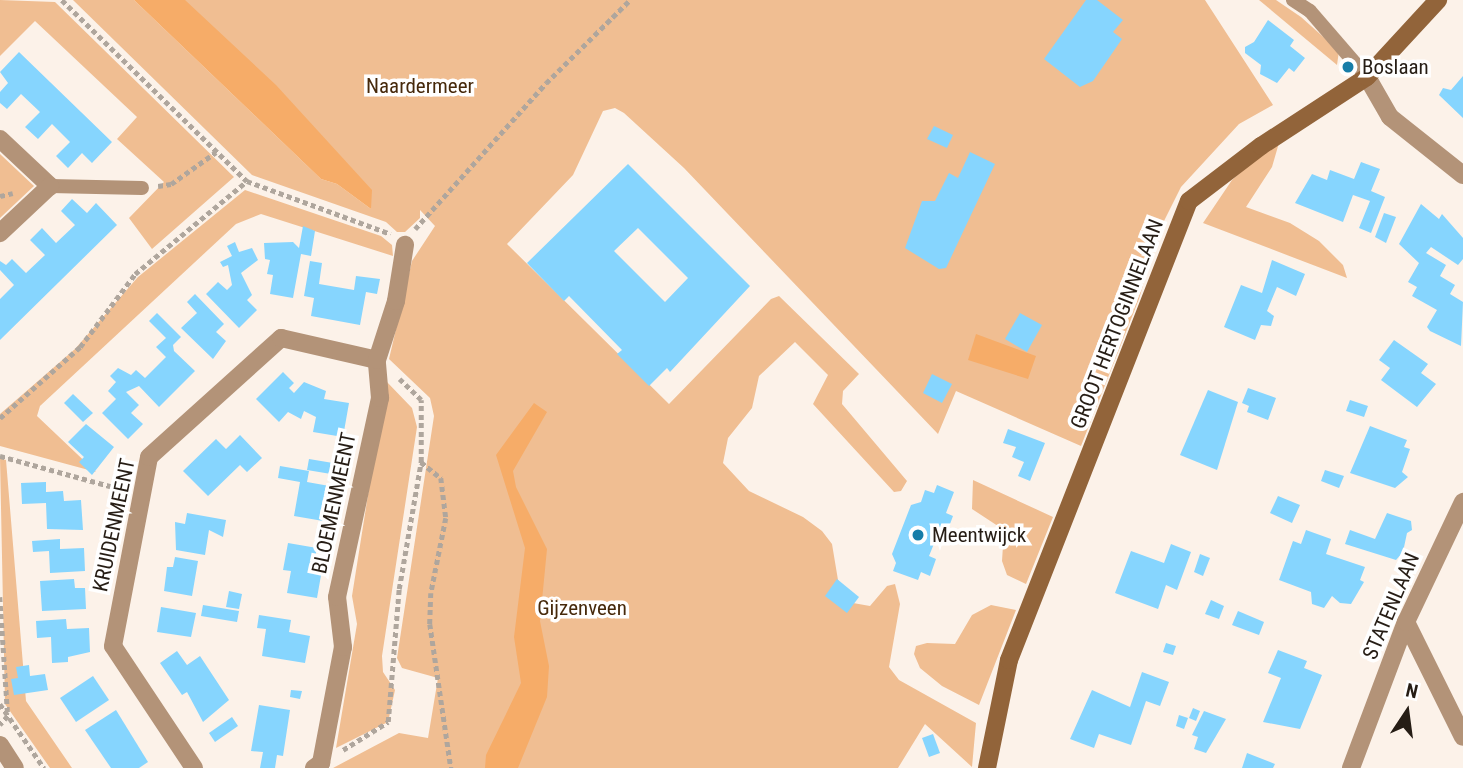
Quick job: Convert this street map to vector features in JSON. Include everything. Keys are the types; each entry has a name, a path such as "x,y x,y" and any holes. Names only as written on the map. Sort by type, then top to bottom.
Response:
{"main road":[{"name":"GROOT HERTOGINNELAAN","path":"987,768 1009,660 1189,201 1261,146 1367,78 1438,0"}],"street":[{"path":"1367,78 1390,117 1463,175"},
{"path":"0,139 50,186 0,233"},
{"name":"BLOEMENMEENT","path":"318,766 343,647 337,597 380,398 377,360 396,301 405,245"},
{"name":"KRUIDENMEENT","path":"194,768 113,646 149,457 281,338 377,360"},
{"name":"STATENLAAN","path":"1351,768 1406,622 1463,502"},
{"path":"1406,622 1463,737"},
{"path":"0,745 15,768"}],"lane":[{"path":"1293,0 1310,11 1367,78"},
{"path":"50,186 142,188"}],"path":[{"path":"62,0 247,181 388,232 405,245 453,182 629,0"},
{"path":"142,188 171,184 216,152"},
{"path":"0,418 62,365 135,274 247,181"},
{"path":"318,766 388,722 399,589 421,462 421,400 377,360"},
{"path":"0,456 142,495"},
{"path":"421,462 441,478 446,518 431,593 430,624 451,768"},
{"path":"0,597 8,716 0,725"},
{"path":"0,704 44,768"}],"green space":[{"path":"0,0 55,2 234,177 152,249 129,218 164,182 117,139 137,117 35,21 0,56"},
{"path":"73,0 134,0 321,179 337,184 371,209 371,190 184,0 1205,0 1273,105 1239,124 1181,187 1159,231 1139,299 1081,446 956,391 938,434 684,168 624,113 615,108 603,111 573,175 507,244 669,404 771,299 779,296 859,374 843,391 842,404 907,481 901,491 894,492 813,404 828,375 795,342 759,376 752,408 728,438 723,463 749,491 803,517 822,531 832,544 838,580 853,603 870,606 887,586 895,584 900,604 889,667 899,680 976,723 972,767 925,724 898,768 333,768 399,733 428,738 438,678 402,668 397,658 434,416 430,398 389,359 412,261 435,226 420,210 420,218 405,232 397,232 386,222 252,175"},
{"path":"1259,0 1276,0 1301,17 1339,51 1337,65"},
{"path":"1281,136 1272,167 1246,207 1290,223 1319,241 1343,265 1347,278 1203,223 1232,180"},
{"path":"0,154 34,186 0,218"},
{"path":"245,190 381,236 392,245 393,256 261,214 236,224 40,406 37,416 96,472 0,446 0,414 75,349 138,277"},
{"path":"386,381 412,408 417,427 382,656 383,672 395,690 388,722 336,748 357,624 352,596"},
{"path":"0,458 6,460 26,701 72,768 50,768 5,704"},
{"path":"973,480 1053,517 1026,584 1007,575 1002,561 1004,530 972,509"},
{"path":"991,605 1016,610 979,705 942,686 920,668 914,654 916,646 927,643 955,644 972,615"}],"shaded area":[{"path":"134,0 185,0 276,85 372,190 371,209 337,184 321,179"},
{"path":"976,334 1036,356 1028,379 968,360"},
{"path":"534,403 547,412 513,471 516,487 547,549 540,621 549,666 547,697 518,768 485,768 486,755 521,683 514,637 525,548 496,455"}],"building":[{"path":"1086,0 1097,0 1123,20 1113,32 1122,39 1093,81 1080,87 1044,59"},
{"path":"1268,20 1294,40 1290,46 1305,58 1294,72 1289,68 1277,83 1260,74 1261,65 1245,53 1245,47 1254,42"},
{"path":"19,52 112,142 92,163 82,153 68,168 56,156 70,142 52,124 38,139 25,127 40,112 21,94 7,109 0,103 0,92 8,83 0,72"},
{"path":"1463,76 1463,118 1439,95 1443,88 1451,90"},
{"path":"934,126 953,135 947,148 927,139"},
{"path":"970,152 995,164 946,268 939,269 905,248 922,201 935,201 949,173 958,178"},
{"path":"1361,162 1380,169 1371,191 1385,197 1371,233 1359,228 1370,201 1353,195 1343,222 1295,203 1312,174 1327,180 1330,170 1354,179"},
{"path":"628,164 750,286 670,372 667,368 649,386 617,354 622,350 569,296 564,301 527,263","holes":["638,228 688,278 665,302 614,251"]},
{"path":"72,199 87,213 96,203 117,225 0,340 0,299 14,285 0,270 0,261 6,265 12,259 26,273 45,255 30,240 42,228 56,243 75,225 61,211"},
{"path":"1421,204 1439,219 1442,214 1463,238 1463,259 1458,265 1431,247 1426,253 1446,265 1440,276 1455,285 1450,294 1463,302 1461,346 1430,331 1427,327 1437,310 1412,296 1417,287 1408,282 1419,263 1399,244"},
{"path":"1384,213 1396,217 1386,243 1375,237"},
{"path":"303,226 315,231 311,256 301,254 293,298 270,294 273,275 267,274 270,260 265,259 264,243 293,242 299,248"},
{"path":"235,242 239,252 252,248 258,260 241,273 252,295 247,300 257,310 239,328 206,294 218,282 227,290 232,285 228,265 223,267 220,262 232,256 227,246"},
{"path":"1272,260 1305,274 1296,296 1277,287 1267,311 1274,316 1271,326 1261,325 1255,340 1224,327 1241,285 1262,293"},
{"path":"310,261 322,263 319,284 354,290 356,276 380,279 377,294 366,292 360,325 311,316 314,298 304,296"},
{"path":"195,294 224,324 216,332 226,341 213,359 181,328 197,313 187,302"},
{"path":"157,313 181,337 173,345 174,351 195,371 159,407 139,386 126,392 139,405 131,413 143,424 128,439 102,413 116,399 108,391 116,382 110,376 118,368 131,375 136,370 145,378 166,357 156,347 166,338 149,321"},
{"path":"1020,313 1042,325 1027,352 1005,339"},
{"path":"1394,340 1428,364 1421,373 1436,384 1417,407 1381,380 1390,368 1379,360"},
{"path":"283,372 294,383 289,388 294,393 304,382 326,391 324,399 349,403 343,437 313,432 316,417 304,411 301,419 288,412 279,422 256,399"},
{"path":"932,374 952,384 942,403 923,393"},
{"path":"1248,388 1276,398 1268,420 1247,412 1249,406 1242,403"},
{"path":"1208,390 1238,402 1217,470 1180,455"},
{"path":"73,394 93,413 83,422 64,403"},
{"path":"1350,400 1368,406 1364,417 1346,411"},
{"path":"86,424 114,447 92,475 79,462 84,457 68,442"},
{"path":"1370,426 1407,440 1404,447 1410,449 1402,472 1408,477 1395,488 1350,473"},
{"path":"1008,429 1045,443 1030,481 1018,476 1024,462 1012,457 1016,447 1003,443"},
{"path":"240,435 262,458 247,472 240,465 208,496 183,471 216,439 226,449"},
{"path":"309,459 339,464 337,475 307,470"},
{"path":"280,466 309,471 307,482 335,487 329,522 294,516 300,482 278,478"},
{"path":"1325,470 1344,476 1339,488 1321,481"},
{"path":"46,482 46,492 63,491 64,501 81,500 83,530 47,529 46,503 22,504 21,483"},
{"name":"Meentwijck","path":"937,485 954,492 946,513 953,516 947,532 940,529 929,556 936,559 930,576 921,572 918,580 893,571 896,563 892,554 911,505 921,502 925,490 934,493"},
{"path":"1278,496 1300,505 1292,523 1270,513"},
{"path":"187,513 226,520 223,537 209,530 205,555 176,550 175,522 185,524"},
{"path":"1387,513 1411,521 1412,530 1407,533 1403,552 1396,560 1345,544 1350,530 1375,539"},
{"path":"1306,530 1331,539 1326,554 1365,567 1360,580 1364,582 1351,604 1340,603 1332,596 1324,608 1312,604 1311,592 1279,580 1293,541 1301,544"},
{"path":"60,539 60,549 84,548 85,571 50,573 49,551 33,552 32,541"},
{"path":"288,543 317,548 314,562 323,564 317,598 287,593 291,571 283,570"},
{"path":"1171,544 1191,552 1177,590 1166,585 1158,609 1115,593 1131,551 1164,563"},
{"path":"1200,554 1210,558 1203,576 1194,572"},
{"path":"175,557 198,561 192,596 164,591 167,567 173,567"},
{"path":"74,579 75,588 85,588 86,609 42,611 40,581"},
{"path":"837,579 859,597 847,613 825,596"},
{"path":"229,591 242,594 239,609 226,607"},
{"path":"1211,600 1224,606 1219,619 1205,614"},
{"path":"203,605 239,611 237,622 201,616"},
{"path":"161,607 196,613 191,637 157,632"},
{"path":"1238,611 1264,622 1259,635 1232,625"},
{"path":"259,615 291,620 289,632 310,636 305,663 262,656 266,629 257,628"},
{"path":"66,619 67,629 89,628 90,652 68,657 68,662 52,663 51,637 37,638 36,621"},
{"path":"1166,643 1176,646 1173,655 1163,652"},
{"path":"1278,650 1307,661 1304,668 1322,675 1300,729 1263,722 1281,678 1268,673"},
{"path":"177,651 187,665 200,656 229,700 203,722 187,692 182,695 160,663"},
{"path":"29,665 30,676 45,674 48,690 14,695 11,679 18,678 16,667"},
{"path":"1142,672 1169,682 1160,706 1146,701 1131,745 1099,734 1094,748 1070,739 1092,690 1130,707"},
{"path":"93,676 109,700 76,722 60,698"},
{"path":"291,690 302,691 300,699 290,697"},
{"path":"259,705 290,710 283,756 277,755 275,768 260,768 263,752 251,751"},
{"path":"1193,708 1200,711 1196,721 1189,718"},
{"path":"116,710 148,762 139,768 111,768 85,730"},
{"path":"1204,711 1226,719 1206,753 1194,749 1198,737 1192,735"},
{"path":"1179,715 1188,718 1184,729 1176,726"},
{"path":"232,717 238,726 215,742 209,733"},
{"path":"933,734 940,753 929,757 922,738"},
{"path":"1247,753 1275,764 1273,768 1242,768"}],"place":[{"name":"Boslaan","path":"1348,67"},
{"name":"Meentwijck","path":"918,535"}],"park label":[{"name":"Naardermeer","path":"420,86"},
{"name":"Gijzenveen","path":"582,608"}]}
